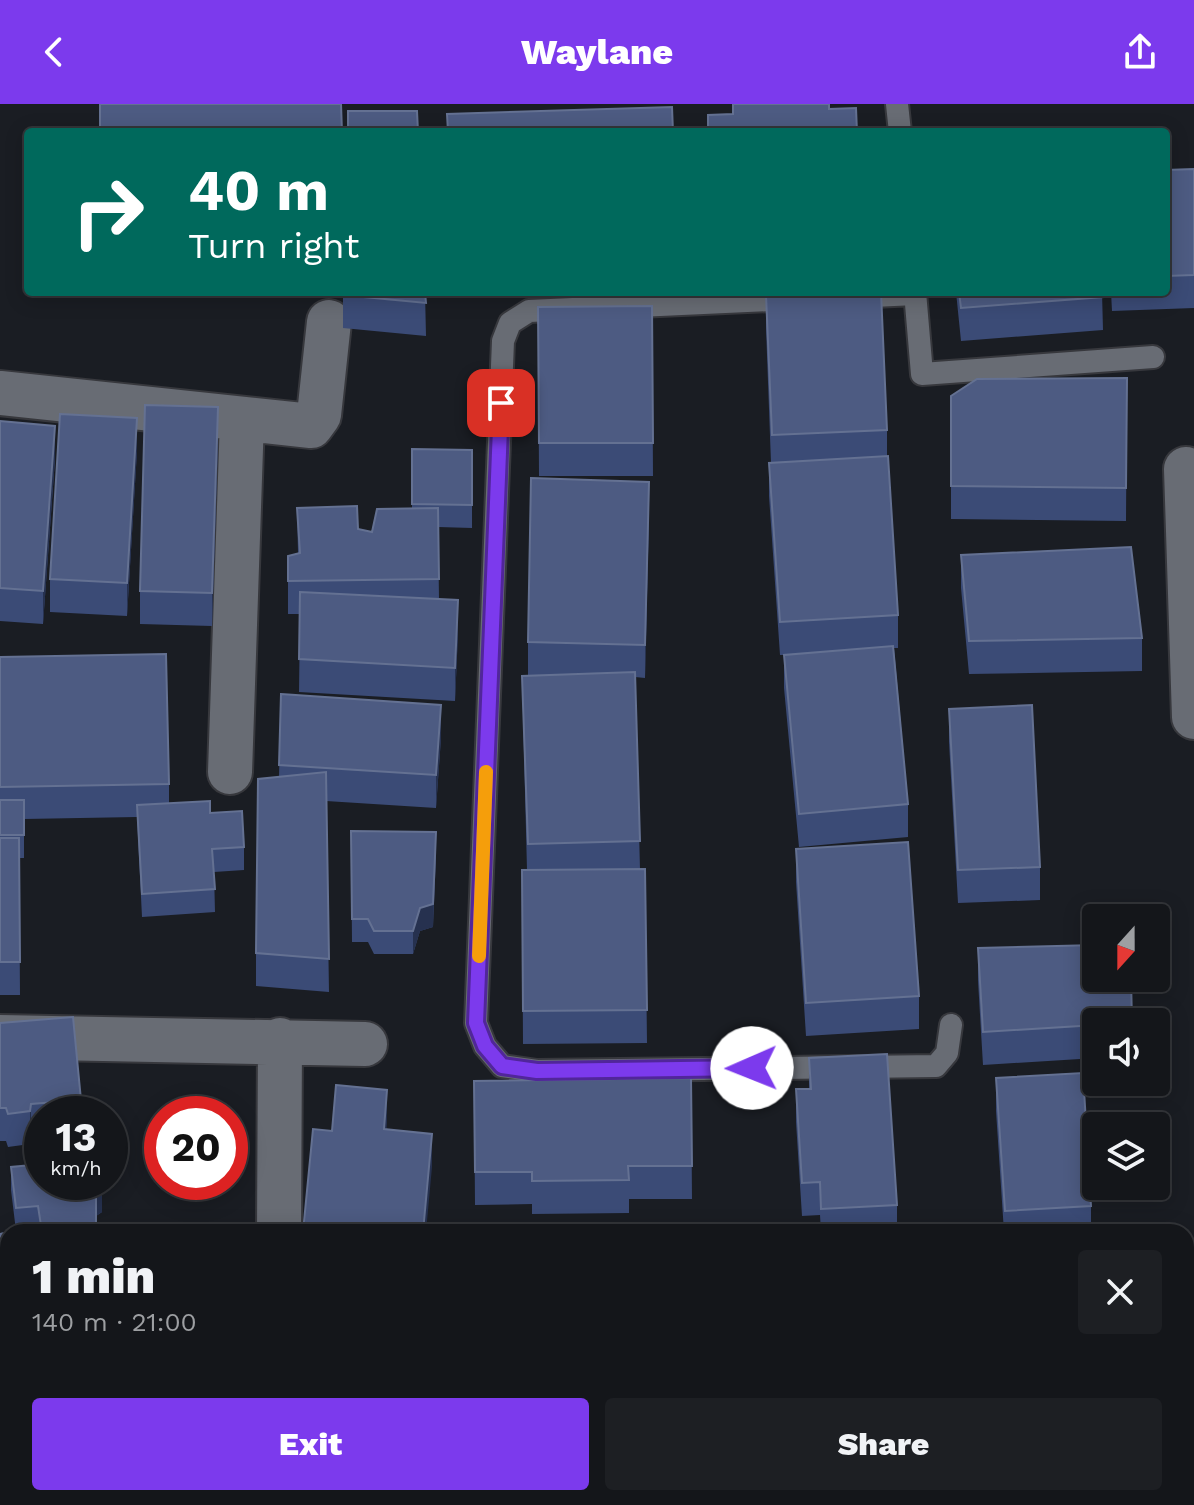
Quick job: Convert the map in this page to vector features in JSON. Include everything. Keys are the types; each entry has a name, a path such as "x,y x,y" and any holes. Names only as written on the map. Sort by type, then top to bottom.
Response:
{"street":[{"path":"0,393 311,426 319,415 329,322"},
{"path":"230,772 242,419"},
{"path":"1186,469 1194,717"},
{"path":"0,1037 365,1044"},
{"path":"279,1224 280,1040"}],"lane":[{"path":"897,104 900,128"},
{"path":"864,296 529,311 510,323 503,341 476,1023 485,1046 502,1066 537,1071 936,1066 947,1053 951,1025"},
{"path":"915,296 922,374 1153,357"}],"building":[{"path":"100,104 341,104 342,128 100,128"},
{"path":"733,104 829,104 829,109 856,108 857,128 708,128 708,115 733,114"},
{"path":"672,107 673,128 448,128 447,114"},
{"path":"348,111 417,111 418,128 348,128"},
{"path":"1194,169 1194,275 1170,276 1170,170"},
{"path":"353,296 425,296 426,303"},
{"path":"766,296 881,296 887,430 772,435"},
{"path":"960,296 1103,297 961,308"},
{"path":"652,306 653,443 539,443 538,307"},
{"path":"1127,378 1126,488 951,486 951,396 977,379"},
{"path":"145,405 218,407 212,593 140,591"},
{"path":"60,414 137,418 127,583 50,579"},
{"path":"0,421 55,426 43,591 0,588"},
{"path":"412,449 472,450 472,505 412,504"},
{"path":"888,456 898,615 780,622 769,463"},
{"path":"531,478 649,482 645,645 528,642"},
{"path":"357,506 358,529 372,532 377,509 438,508 439,579 288,581 288,556 300,553 297,508"},
{"path":"1131,547 1142,638 969,641 961,555"},
{"path":"300,592 458,600 455,668 299,659"},
{"path":"893,646 908,804 799,814 784,655"},
{"path":"166,654 169,784 0,787 0,657"},
{"path":"635,672 640,841 528,844 522,676"},
{"path":"281,694 441,705 436,775 279,765"},
{"path":"1032,705 1040,867 958,870 949,709"},
{"path":"326,772 329,959 256,953 258,779"},
{"path":"0,800 24,800 24,835 0,835"},
{"path":"210,801 210,813 242,811 244,847 212,849 215,889 142,894 137,805"},
{"path":"351,831 436,832 433,904 420,908 413,931 374,931 368,919 352,919"},
{"path":"0,838 19,838 20,962 0,962"},
{"path":"908,842 919,996 806,1003 796,849"},
{"path":"645,869 647,1010 523,1011 522,870"},
{"path":"1082,945 1082,992 1131,992 1132,1008 1082,1008 1082,1026 983,1032 978,948"},
{"path":"73,1017 81,1096 24,1096 24,1112 8,1114 6,1108 0,1108 0,1023"},
{"path":"887,1054 897,1205 821,1209 820,1182 802,1183 796,1089 811,1089 809,1058"},
{"path":"1082,1073 1085,1112 1082,1112 1082,1200 1091,1200 1091,1206 1005,1211 996,1078"},
{"path":"691,1078 692,1166 628,1166 629,1180 532,1181 532,1172 475,1172 474,1081"},
{"path":"336,1085 387,1090 384,1129 432,1134 424,1224 304,1224 313,1129 332,1131"},
{"path":"24,1166 24,1200 96,1200 96,1224 41,1224 38,1206 16,1208 11,1167"}],"slow traffic":[{"path":"479,956 486,772"}],"route":[{"path":"501,403 476,1023 485,1046 502,1066 537,1071 752,1068"}]}
